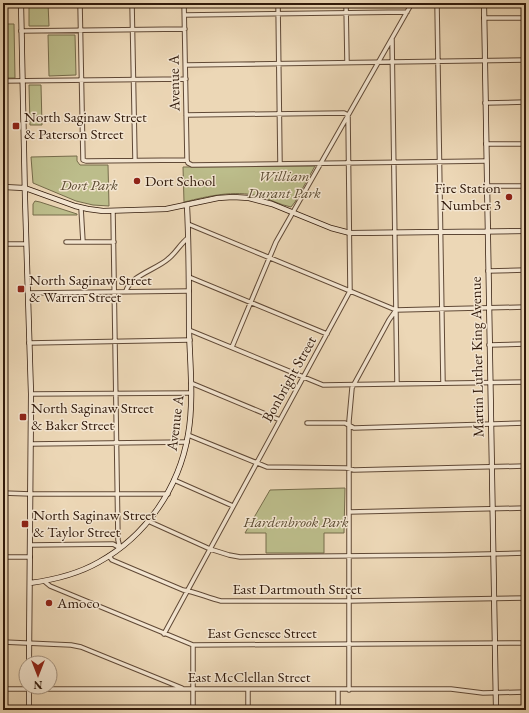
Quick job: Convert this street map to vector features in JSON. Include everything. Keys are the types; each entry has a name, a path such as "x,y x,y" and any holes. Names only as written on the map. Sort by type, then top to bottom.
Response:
{"street":[{"path":"21,3 31,394 29,655"},
{"path":"80,3 83,160 187,162 192,165 486,161"},
{"path":"132,3 135,160"},
{"name":"Avenue A","path":"184,3 187,162"},
{"path":"278,3 280,164"},
{"path":"346,3 347,62"},
{"path":"232,347 276,242 412,3"},
{"path":"437,3 443,383"},
{"name":"Martin Luther King Avenue","path":"484,3 496,710"},
{"path":"185,14 407,12"},
{"path":"484,18 526,18"},
{"path":"21,31 185,28"},
{"path":"392,38 397,384"},
{"path":"186,65 526,60"},
{"path":"3,81 186,79"},
{"path":"485,102 526,102"},
{"path":"186,115 344,113 348,115"},
{"name":"Bonbright Street","path":"164,634 350,291 348,115"},
{"path":"486,144 526,144"},
{"path":"487,186 526,186"},
{"path":"3,187 25,188 81,208 113,211 166,209 218,198 242,197 264,201 331,228 350,233 526,230"},
{"name":"Avenue A","path":"30,583 44,581 89,568 120,548 148,521 168,494 180,467 187,442 191,393 187,205"},
{"path":"81,208 82,242"},
{"path":"113,211 117,494 118,540 120,548"},
{"path":"188,224 396,310 526,307"},
{"path":"126,292 127,287 135,279 167,260 188,238"},
{"path":"66,242 114,242"},
{"path":"3,244 26,244"},
{"path":"488,271 526,270"},
{"path":"189,277 327,334"},
{"path":"28,293 189,291"},
{"path":"348,690 350,425 352,388 396,310"},
{"path":"190,330 324,385 526,382"},
{"path":"29,343 190,340"},
{"path":"489,345 526,344"},
{"path":"191,383 280,420"},
{"path":"31,394 191,393"},
{"path":"307,423 345,423 354,428 526,423"},
{"path":"188,434 267,467 350,468 354,470 526,466"},
{"path":"31,444 187,442"},
{"path":"174,480 233,506"},
{"path":"3,493 168,494"},
{"path":"349,512 526,508"},
{"path":"148,521 210,549 240,557 444,556 526,553"},
{"path":"30,545 113,544 120,548"},
{"name":"East Dartmouth Street","path":"109,556 112,560 183,590 188,590 210,599 221,601 349,601 526,598"},
{"path":"3,557 30,557"},
{"name":"East Genesee Street","path":"44,581 50,586 193,645 526,644"},
{"path":"3,642 71,645 81,647 185,689"},
{"path":"193,645 193,710"},
{"name":"East McClellan Street","path":"3,689 18,688"},
{"name":"East McClellan Street","path":"58,688 338,690 451,689 478,692 526,692"},
{"path":"248,689 248,710"},
{"path":"338,690 338,710"},
{"path":"29,695 29,710"}],"green space":[{"path":"29,3 48,3 49,26 29,26"},
{"path":"3,24 14,24 15,78 3,78"},
{"path":"48,35 75,35 76,75 49,76"},
{"path":"29,85 41,85 42,125 30,125"},
{"name":"Dort Park","path":"77,156 77,161 80,165 108,165 109,206 93,205 76,201 33,183 31,157"},
{"name":"William Durant Park","path":"315,166 291,207 249,194 212,196 184,202 183,167"},
{"name":"Dort Park","path":"35,201 77,215 33,215 33,204"},
{"name":"Hardenbrook Park","path":"345,488 344,533 324,533 324,553 266,553 266,533 245,533 270,490"}],"place":[{"name":"North Saginaw Street & Paterson Street","path":"16,126"},
{"name":"Dort School","path":"137,181"},
{"name":"Fire Station Number 3","path":"509,197"},
{"name":"North Saginaw Street & Warren Street","path":"21,289"},
{"name":"North Saginaw Street & Baker Street","path":"23,417"},
{"name":"North Saginaw Street & Taylor Street","path":"25,524"},
{"name":"Amoco","path":"49,603"}]}
